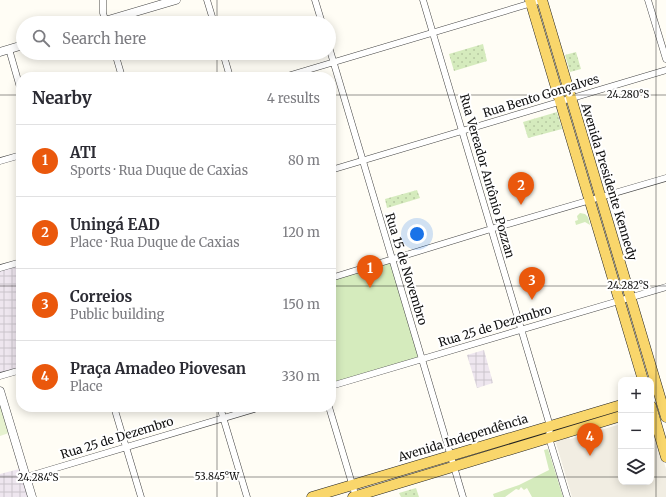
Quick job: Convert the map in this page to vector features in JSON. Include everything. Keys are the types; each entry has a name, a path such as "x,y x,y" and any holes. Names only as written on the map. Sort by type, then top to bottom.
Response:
{"main road":[{"name":"Avenida Presidente Kennedy","path":"542,0 630,298 659,393 664,403 666,418"},
{"name":"Avenida Presidente Kennedy","path":"531,2 642,377"},
{"path":"634,350 645,347"},
{"path":"654,406 664,403"},
{"name":"Avenida Independência","path":"312,497 618,406"},
{"path":"601,411 604,421"},
{"path":"653,413 666,455"},
{"name":"Avenida Independência","path":"355,497 618,417"}],"street":[{"path":"103,0 103,16"},
{"path":"123,16 176,0"},
{"path":"207,0 212,16"},
{"path":"315,0 320,16"},
{"name":"Rua Vereador Antônio Pozzan","path":"423,0 550,426 549,438 567,497"},
{"path":"301,72 531,2 542,0"},
{"path":"648,0 666,59"},
{"path":"0,52 16,48"},
{"path":"9,50 16,74"},
{"path":"117,60 121,72"},
{"path":"225,60 229,72"},
{"name":"Rua 15 de Novembro","path":"334,62 463,497"},
{"name":"Rua Bento Gonçalves","path":"336,168 666,70"},
{"path":"0,162 16,157"},
{"path":"336,277 666,178"},
{"path":"0,268 16,263"},
{"name":"Rua 25 de Dezembro","path":"336,385 666,287"},
{"path":"0,376 16,371"},
{"path":"0,391 32,497"},
{"path":"116,412 141,497"},
{"path":"221,412 247,497"},
{"name":"Rua 25 de Dezembro","path":"26,477 244,412"},
{"path":"330,412 355,497"}],"shaded area":[{"path":"16,263 16,371 0,376 0,268"},
{"path":"484,350 493,383 477,388 467,355"},
{"path":"618,425 618,485 654,485 654,430 666,469 666,497 572,497 556,443 557,441 567,437 570,439"},
{"path":"23,468 32,497 0,497 0,474"}],"green space":[{"path":"483,44 487,61 454,71 449,54"},
{"path":"576,52 581,69 570,72 565,55"},
{"path":"557,112 562,129 528,138 523,122"},
{"path":"417,190 420,198 387,208 385,199"},
{"path":"580,213 585,214 588,217 590,225 585,222 576,225 575,221 578,220 577,216"},
{"path":"392,260 422,359 336,385 336,277"},
{"path":"0,391 12,432 0,436"},
{"path":"548,449 563,497 532,497 527,488 524,490 521,487 519,490 516,489 505,497 494,497 493,494 519,485 549,470 544,450"},
{"path":"416,488 419,497 401,497 399,493"}],"place":[{"name":"Uningá EAD","path":"521,205"},
{"name":"ATI","path":"370,288"},
{"name":"Correios","path":"532,300"},
{"name":"Praça Amadeo Piovesan","path":"590,456"}]}
